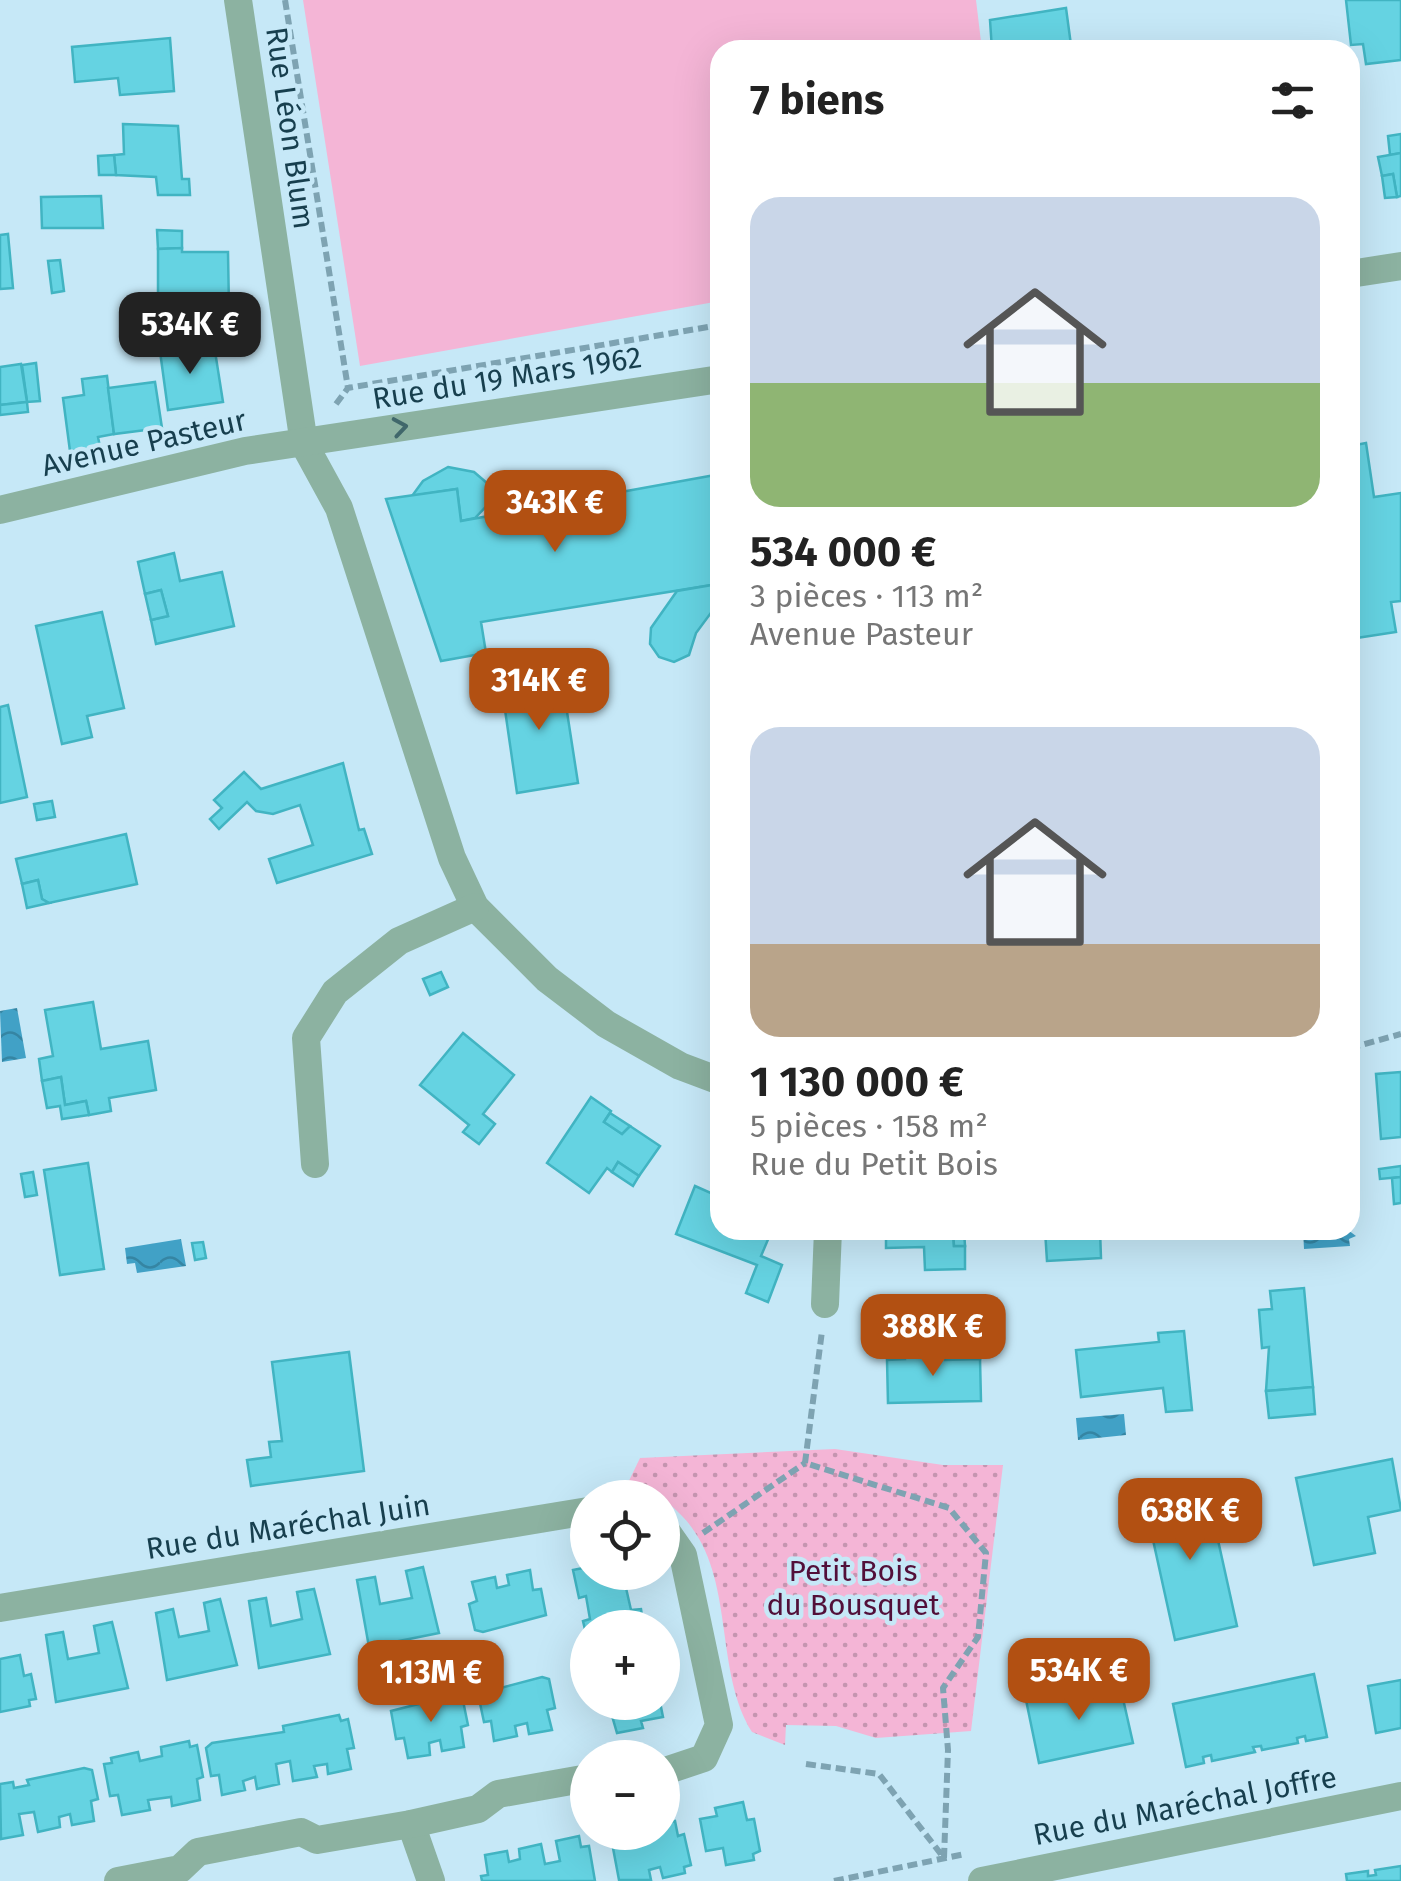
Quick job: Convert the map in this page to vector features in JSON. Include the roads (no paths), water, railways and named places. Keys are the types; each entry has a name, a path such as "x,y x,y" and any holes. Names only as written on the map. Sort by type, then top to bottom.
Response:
{"street":[{"name":"Rue Léon Blum","path":"238,0 304,444"},
{"path":"1360,272 1401,266"},
{"name":"Rue du 19 Mars 1962","path":"304,444 710,381"},
{"name":"Avenue Pasteur","path":"0,510 245,451 304,444"},
{"path":"304,444 339,508 452,858 475,907 547,979 606,1024 680,1066 710,1077"},
{"path":"315,1164 306,1038 335,992 398,941 475,907"},
{"path":"825,1304 828,1240"},
{"name":"Rue du Maréchal Juin","path":"0,1608 570,1514"},
{"path":"680,1554 719,1725 704,1758 680,1766"},
{"path":"118,1881 180,1870 198,1852 301,1832 317,1840 410,1824 478,1809 498,1794 570,1781"},
{"name":"Rue du Maréchal Joffre","path":"982,1881 1401,1796"},
{"path":"410,1824 430,1881"}],"water":[{"path":"17,1008 26,1058 2,1062 0,1011"},
{"path":"181,1239 186,1266 137,1273 135,1263 127,1264 125,1248"},
{"path":"1304,1240 1349,1240 1350,1246 1304,1249"},
{"path":"1124,1414 1126,1435 1078,1440 1076,1418"}],"park label":[{"name":"Petit Bois du Bousquet","path":"853,1588"}]}
